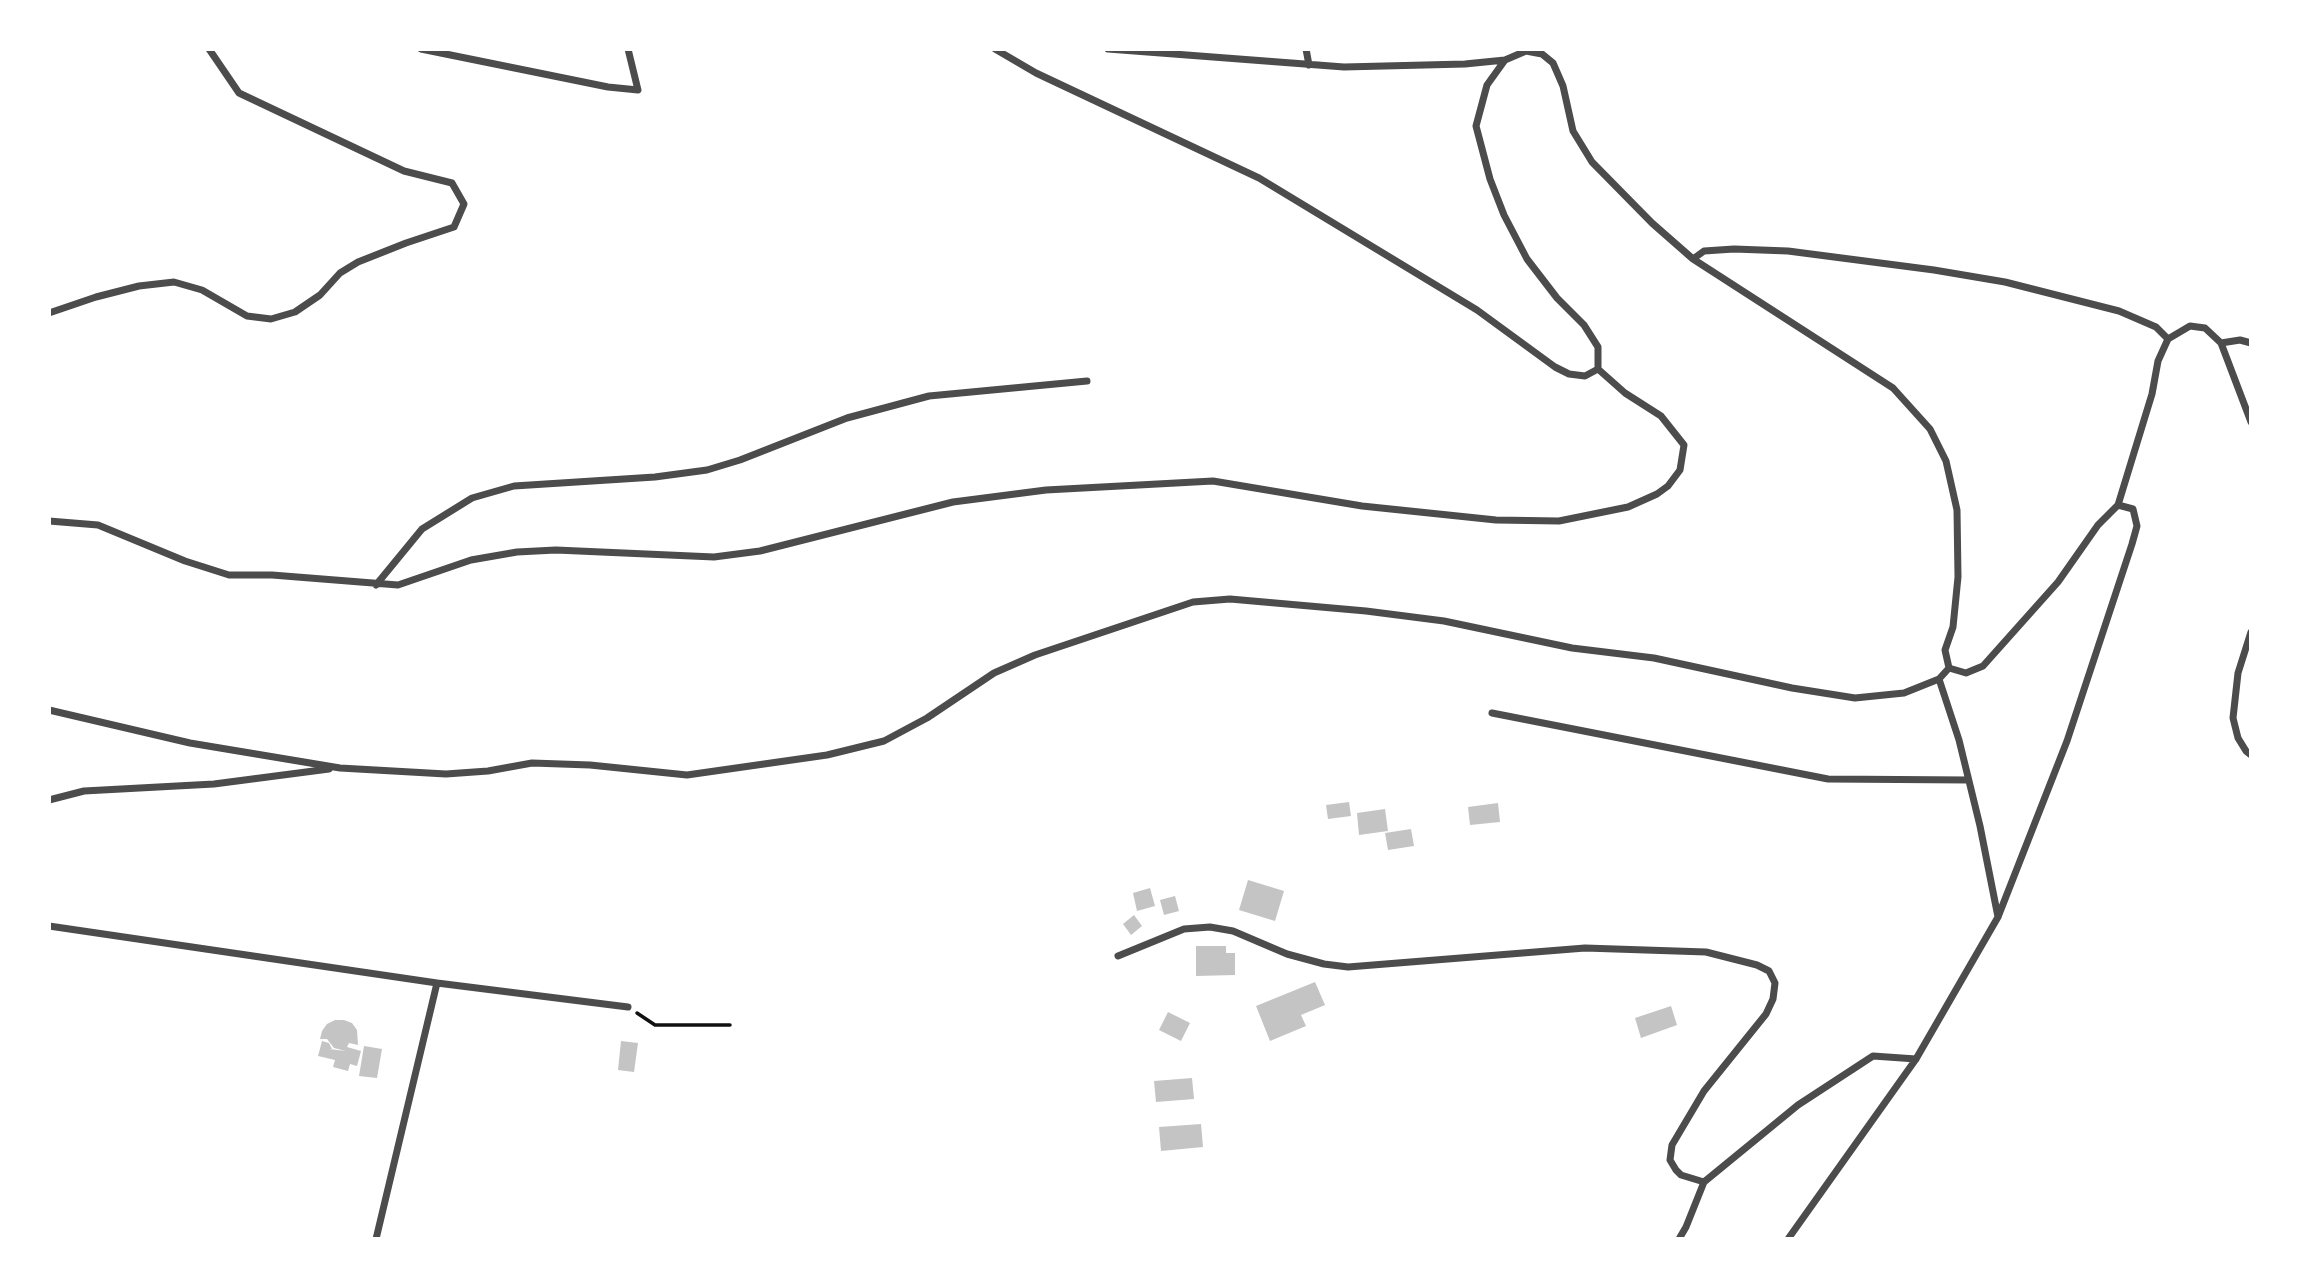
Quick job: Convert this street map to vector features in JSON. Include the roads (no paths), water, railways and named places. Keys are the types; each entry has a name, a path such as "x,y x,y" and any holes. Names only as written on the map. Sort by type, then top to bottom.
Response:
{"street":[{"path":"49,313 139,286 174,282 202,290 247,316 271,319 295,312 320,295 340,273 358,262 454,227 464,204 452,183 404,171 239,93 209,49"},
{"path":"421,49 608,88 638,90 628,49"},
{"path":"995,49 1036,73 1259,178 1477,310 1555,367 1569,374 1585,376 1598,369"},
{"path":"1108,49 1344,67 1505,60 1529,50 1542,54 1553,63 1563,86 1573,131 1592,162 1644,214 1693,260 1893,387 1930,429 1946,461 1957,510 1958,577 1954,627 1945,650 1949,668"},
{"path":"1306,49 1309,65"},
{"path":"49,521 98,524 185,561 229,575 272,575 398,585 471,560 517,552 556,550 713,557 760,551 953,502 1046,490 1213,481 1362,506 1496,520 1559,521 1628,507 1668,486 1680,470 1684,445 1661,416 1625,393 1598,369 1598,347 1584,325 1557,298 1527,259 1504,215 1476,126 1488,85 1505,60"},
{"path":"1693,260 1704,251 1788,251 1934,270 2005,282 2119,311 2156,327 2168,339"},
{"path":"1949,668 1966,673 1983,666 2058,582 2098,525 2118,505 2152,394 2158,361 2168,339 2190,326 2206,328 2221,343 2251,422"},
{"path":"2221,343 2240,340 2251,343"},
{"path":"376,585 422,529 472,498 503,489 591,479 655,477 707,470 740,460 847,418 929,396 1087,381"},
{"path":"1788,1239 1916,1059 1998,917 2067,741 2137,526 2133,509 2118,505"},
{"path":"49,710 190,743 340,768 446,774 488,771 532,763 590,765 687,775 827,755 884,741 927,718 994,673 1035,655 1193,602 1230,599 1444,621 1572,648 1654,658 1792,688 1855,698 1904,693 1939,679 1949,668"},
{"path":"2251,632 2238,673 2232,718 2238,738 2251,755"},
{"path":"1939,679 1955,728 1980,825 1998,917"},
{"path":"1492,713 1828,779 1968,780"},
{"path":"49,800 83,791 214,784 340,768"},
{"path":"49,926 437,983 628,1007"},
{"path":"1118,956 1184,929 1210,927 1233,931 1287,954 1324,964 1349,967 1528,951 1596,948 1706,952 1757,965 1769,971 1775,983 1770,1006 1704,1091 1672,1145 1670,1160 1676,1170 1681,1175 1704,1182"},
{"path":"376,1239 437,983"},
{"path":"1679,1239 1704,1182 1798,1105 1873,1056 1916,1059"}]}
